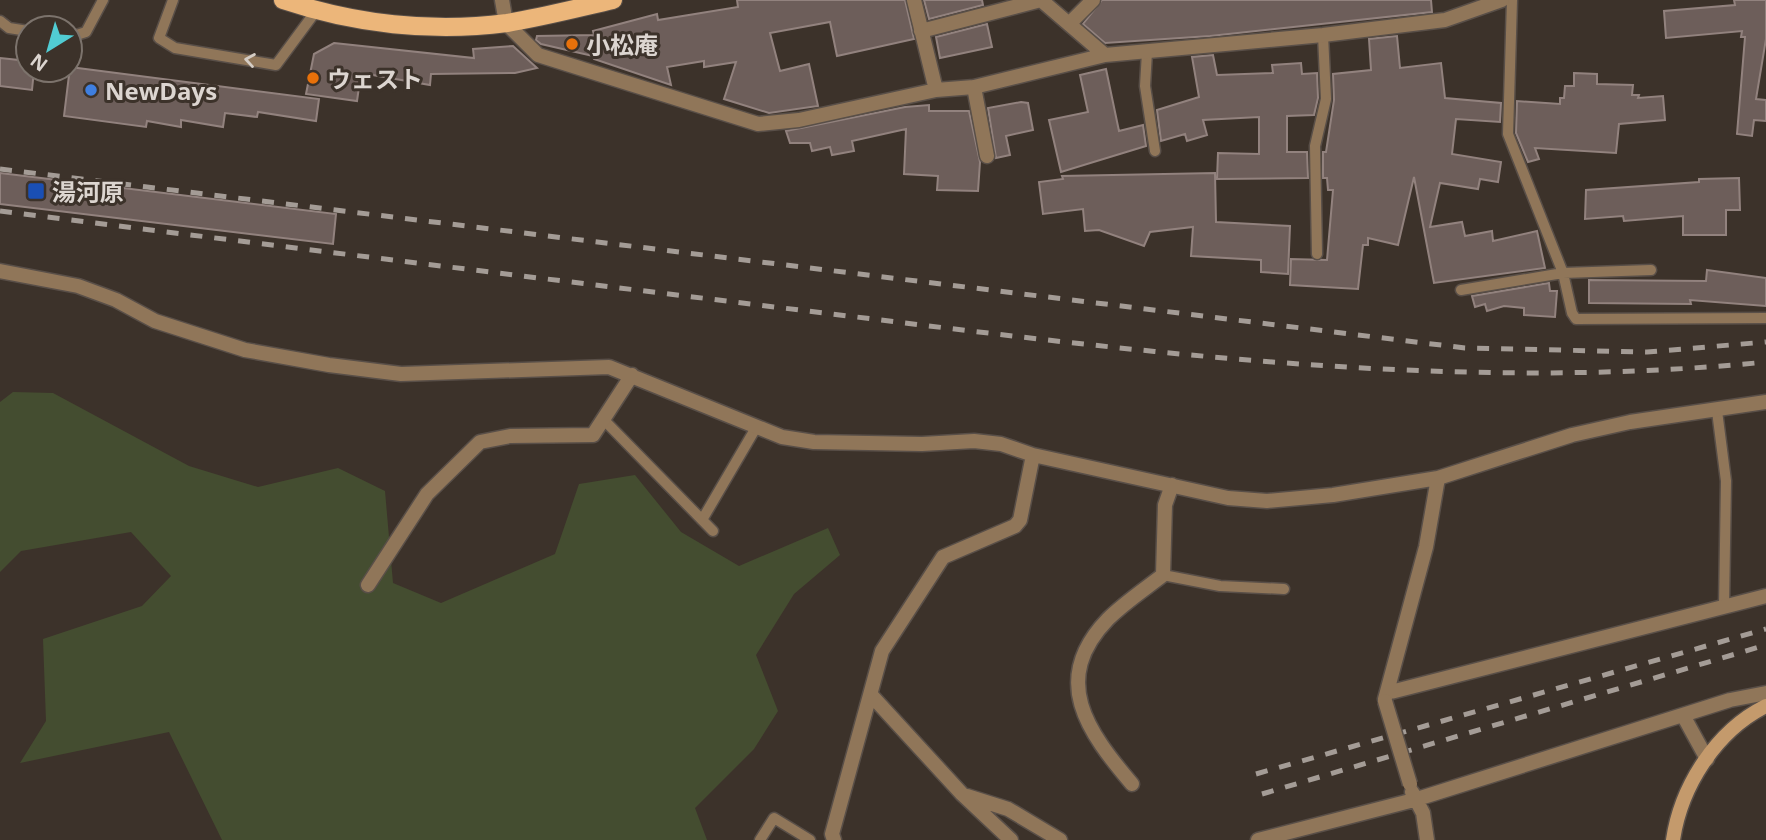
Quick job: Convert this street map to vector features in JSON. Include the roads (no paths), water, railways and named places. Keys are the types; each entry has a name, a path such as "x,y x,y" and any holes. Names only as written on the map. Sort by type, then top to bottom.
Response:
{"main road":[{"path":"283,0 316,11 374,23 415,26 506,23 613,0"}],"street":[{"path":"502,0 506,23 538,55 758,124 799,120 936,90 974,87 1105,55 1323,35 1445,20 1502,0"},
{"path":"914,0 936,90"},
{"path":"921,31 1041,0 1105,55"},
{"path":"1069,24 1093,0"},
{"path":"974,87 987,156"},
{"path":"0,271 78,286 116,300 155,321 245,350 401,374 609,367 782,437 814,442 922,444 974,441 1001,444 1033,455 1228,498 1267,501 1333,495 1438,478 1572,435 1630,422 1766,402"},
{"path":"368,585 427,494 480,442 510,436 593,435 632,375"},
{"path":"834,840 832,834 872,696 881,651 943,557 1015,526 1020,520 1033,455"},
{"path":"1427,840 1423,813 1414,800 1386,697 1426,547 1438,478"},
{"path":"1132,784 1099,745 1077,698 1079,669 1087,646 1108,619 1163,575 1165,505 1172,485"},
{"path":"1386,697 1766,596"},
{"path":"1258,840 1414,800 1684,717 1730,700 1766,693"},
{"path":"872,696 962,794 1011,840"},
{"path":"1673,840 1677,817 1690,781 1726,735 1766,706"},
{"path":"1684,717 1707,759"},
{"path":"962,794 1008,809 1060,840"}],"lane":[{"path":"84,33 103,0"},
{"path":"173,0 159,38 175,48 276,65 316,11"},
{"path":"1512,0 1508,134 1563,273 1572,313 1576,319 1766,318"},
{"path":"1317,254 1315,145 1326,99 1323,35"},
{"path":"1147,52 1145,86 1155,151"},
{"path":"1461,290 1563,273 1651,270"},
{"path":"1717,411 1726,481 1724,607"},
{"path":"603,419 713,531"},
{"path":"702,520 757,426"},
{"path":"1163,575 1220,586 1284,589"},
{"path":"760,840 774,818 810,840"}],"railway":[{"path":"0,169 1465,348 1647,352 1766,342"},
{"path":"0,211 948,328 1181,354 1298,364 1532,373 1649,370 1766,362"},
{"path":"1256,774 1766,629"},
{"path":"1262,794 1766,645"}],"place":[{"name":"小松庵","path":"572,44"},
{"name":"ウェスト","path":"313,78"},
{"name":"NewDays","path":"91,90"},
{"name":"湯河原","path":"36,191"}]}
